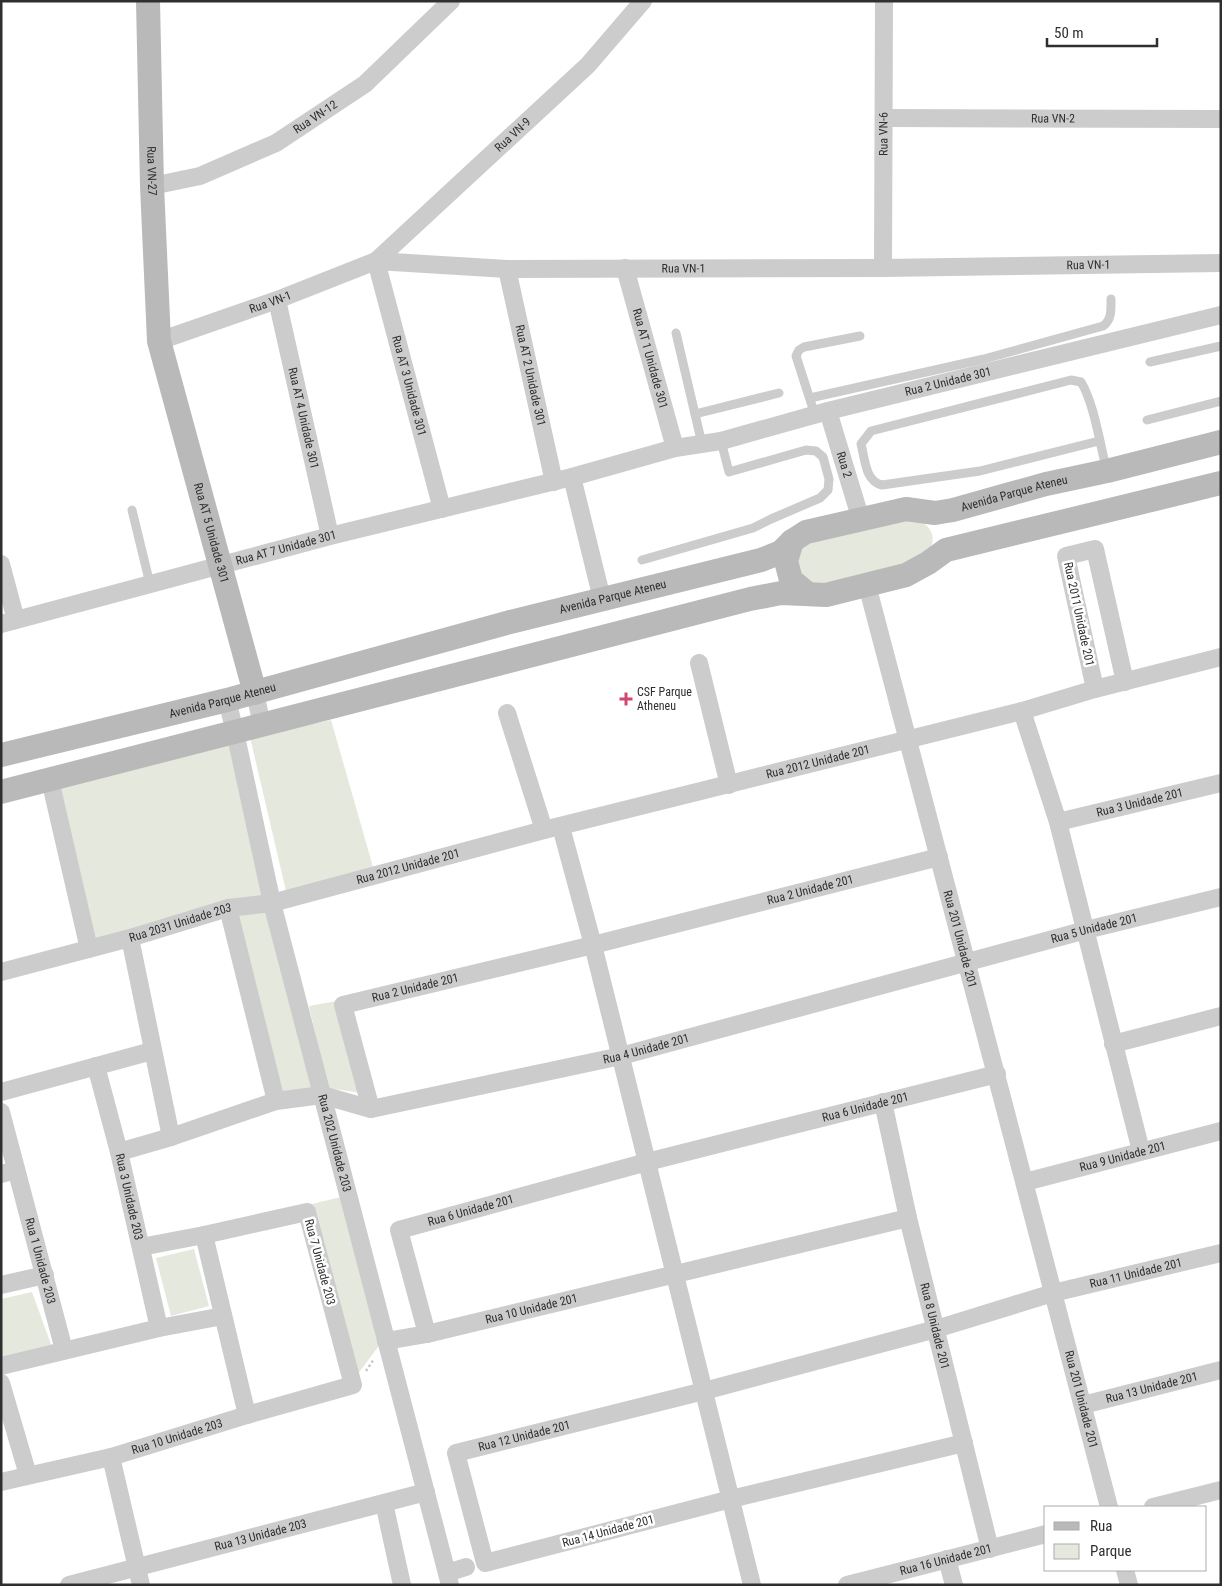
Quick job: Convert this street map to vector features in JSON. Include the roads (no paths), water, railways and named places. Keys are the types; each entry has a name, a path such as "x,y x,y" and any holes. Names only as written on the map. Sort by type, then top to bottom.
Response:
{"street":[{"name":"Rua VN-27","path":"148,1 152,186 159,341"},
{"name":"Rua VN-12","path":"152,186 200,176 276,144 365,84 451,1"},
{"name":"Rua VN-9","path":"376,261 588,65 643,1"},
{"name":"Rua VN-6","path":"883,268 884,1"},
{"name":"Rua VN-2","path":"885,118 1221,119"},
{"name":"Rua VN-1","path":"159,341 277,300 376,261 507,269 883,268 1221,262"},
{"name":"Rua AT 3 Unidade 301","path":"376,261 442,509"},
{"name":"Rua AT 1 Unidade 301","path":"625,268 675,448"},
{"name":"Rua AT 2 Unidade 301","path":"507,269 554,482"},
{"name":"Rua AT 4 Unidade 301","path":"277,300 330,536"},
{"name":"Rua 2 Unidade 301","path":"675,448 721,441 818,408 1221,316"},
{"name":"Rua AT 5 Unidade 301","path":"159,341 255,693 262,725"},
{"name":"Rua 2","path":"818,408 861,520"},
{"name":"Avenida Parque Ateneu","path":"1,755 255,693 510,622 761,560 781,552 792,541 806,532 906,509 935,513 953,510 1046,484 1107,471 1221,442"},
{"name":"Rua AT 7 Unidade 301","path":"9,622 330,536 554,482 675,448"},
{"path":"572,477 602,599"},
{"path":"1,792 750,599 781,593 826,595 867,585 906,575 946,550 1221,482"},
{"path":"906,509 932,523 939,535 938,547 928,563"},
{"path":"792,541 786,561 791,580 808,594"},
{"name":"Rua 2011 Unidade 201","path":"1095,690 1066,556 1095,549 1125,682"},
{"path":"1,564 9,622"},
{"name":"Rua 201 Unidade 201","path":"867,585 1026,1182 1109,1506"},
{"path":"907,739 1022,711 1125,682 1221,658"},
{"path":"699,663 729,784"},
{"name":"Rua 202 Unidade 203","path":"227,700 236,732 272,903 449,1579"},
{"path":"1022,711 1058,822 1141,1151"},
{"path":"507,713 553,829 593,945 752,1585"},
{"name":"Rua 2012 Unidade 201","path":"272,903 907,739"},
{"path":"50,780 89,948"},
{"name":"Rua 3 Unidade 201","path":"1058,822 1221,783"},
{"name":"Rua 2 Unidade 201","path":"371,1109 343,1005 593,945 939,856"},
{"name":"Rua 5 Unidade 201","path":"967,961 1221,897"},
{"name":"Rua 2031 Unidade 203","path":"1,972 130,938 228,908 272,903"},
{"path":"228,908 276,1101"},
{"path":"130,938 171,1137"},
{"name":"Rua 4 Unidade 201","path":"322,1095 371,1109 621,1056 967,961"},
{"path":"1113,1044 1221,1016"},
{"path":"1,1092 152,1051"},
{"name":"Rua 3 Unidade 203","path":"96,1066 119,1152 159,1328"},
{"name":"Rua 6 Unidade 201","path":"427,1334 399,1230 647,1162 997,1074"},
{"path":"119,1152 171,1137 276,1101 322,1095"},
{"name":"Rua 8 Unidade 201","path":"883,1102 908,1218 990,1548"},
{"name":"Rua 1 Unidade 203","path":"1,1112 9,1172 45,1275 64,1350"},
{"name":"Rua 9 Unidade 201","path":"1026,1182 1221,1131"},
{"name":"Rua 7 Unidade 203","path":"141,1248 307,1212 353,1385"},
{"name":"Rua 10 Unidade 201","path":"386,1341 427,1334 908,1218"},
{"path":"204,1235 247,1415"},
{"name":"Rua 11 Unidade 201","path":"1053,1293 1221,1253"},
{"path":"1,1285 45,1275"},
{"path":"936,1329 1053,1293"},
{"path":"1,1366 159,1328 223,1316"},
{"name":"Rua 12 Unidade 201","path":"485,1563 456,1453 704,1391 936,1329"},
{"name":"Rua 13 Unidade 201","path":"1083,1405 1221,1370"},
{"path":"1,1383 28,1475"},
{"name":"Rua 10 Unidade 203","path":"1,1482 111,1457 353,1385"},
{"name":"Rua 14 Unidade 201","path":"485,1563 731,1499 964,1443"},
{"path":"111,1457 141,1585"},
{"path":"1157,1506 1221,1490"},
{"name":"Rua 13 Unidade 203","path":"69,1585 426,1492"},
{"path":"384,1503 402,1585"},
{"name":"Rua 16 Unidade 201","path":"847,1585 1044,1534"},
{"path":"948,1559 954,1585"},
{"path":"449,1579 466,1567"},
{"path":"1125,1571 1129,1585"}],"lane":[{"path":"860,336 804,347 799,350 796,356 818,408 1103,326 1108,322 1111,299"},
{"path":"676,333 702,444"},
{"path":"1150,362 1221,346"},
{"path":"1099,440 980,471 882,485 875,484 869,478 861,444 871,431 1071,380 1081,382 1086,391 1099,440 1107,471"},
{"path":"695,414 779,393"},
{"path":"1147,420 1221,402"},
{"path":"642,560 754,528 820,498 828,490 829,479 823,457 816,451 806,450 729,472 721,441"},
{"path":"132,510 150,584"}],"place":[{"name":"CSF Parque Atheneu","path":"626,699"}]}
